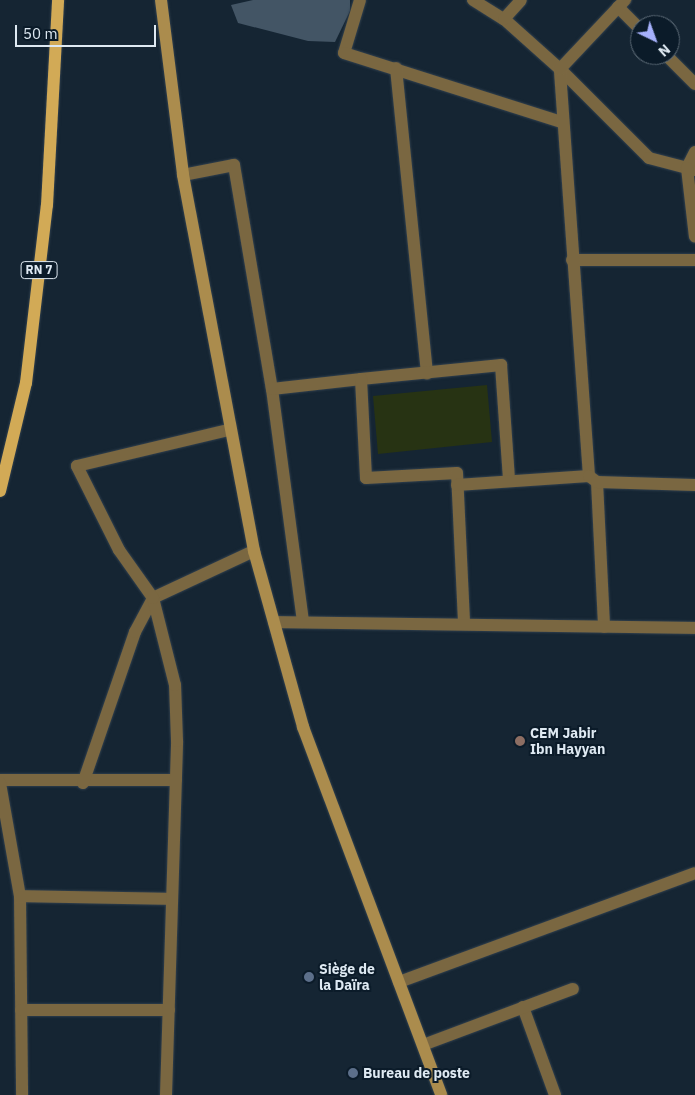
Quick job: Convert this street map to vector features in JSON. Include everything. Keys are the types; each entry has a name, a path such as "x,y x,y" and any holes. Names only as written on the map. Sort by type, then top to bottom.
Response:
{"main road":[{"name":"RN 7","path":"0,491 27,373 47,205 56,45 56,0"},
{"path":"161,0 183,175 228,430 254,551 303,727 441,1095"}],"street":[{"path":"360,0 344,53 561,122"},
{"path":"473,0 504,19 560,69 649,158 691,169"},
{"path":"504,19 521,0"},
{"path":"604,627 593,479 561,122 560,69 622,4 630,15"},
{"path":"676,65 695,84"},
{"path":"396,68 427,373"},
{"path":"695,152 691,169 695,237"},
{"path":"183,175 234,165 272,389 303,622"},
{"path":"572,260 695,260"},
{"path":"272,389 501,365 509,480"},
{"path":"361,379 366,478 457,473 464,624"},
{"path":"166,1095 176,780 175,685 153,598 120,550 77,466 228,430"},
{"path":"457,485 509,480 593,479 695,484"},
{"path":"83,783 134,632 153,598 254,551"},
{"path":"274,622 695,628"},
{"path":"22,1095 20,896 0,781 83,783 176,780"},
{"path":"398,982 695,873"},
{"path":"20,896 172,899"},
{"path":"422,1046 573,989"},
{"path":"522,1007 555,1095"},
{"path":"21,1010 169,1010"}],"green space":[{"path":"487,385 492,442 378,454 373,396"}],"building":[{"path":"253,0 350,0 350,11 335,42 308,41 238,23 231,5"}],"place":[{"name":"CEM Jabir Ibn Hayyan","path":"520,741"},
{"name":"Siège de la Daïra","path":"309,977"},
{"name":"Bureau de poste","path":"353,1073"}]}
